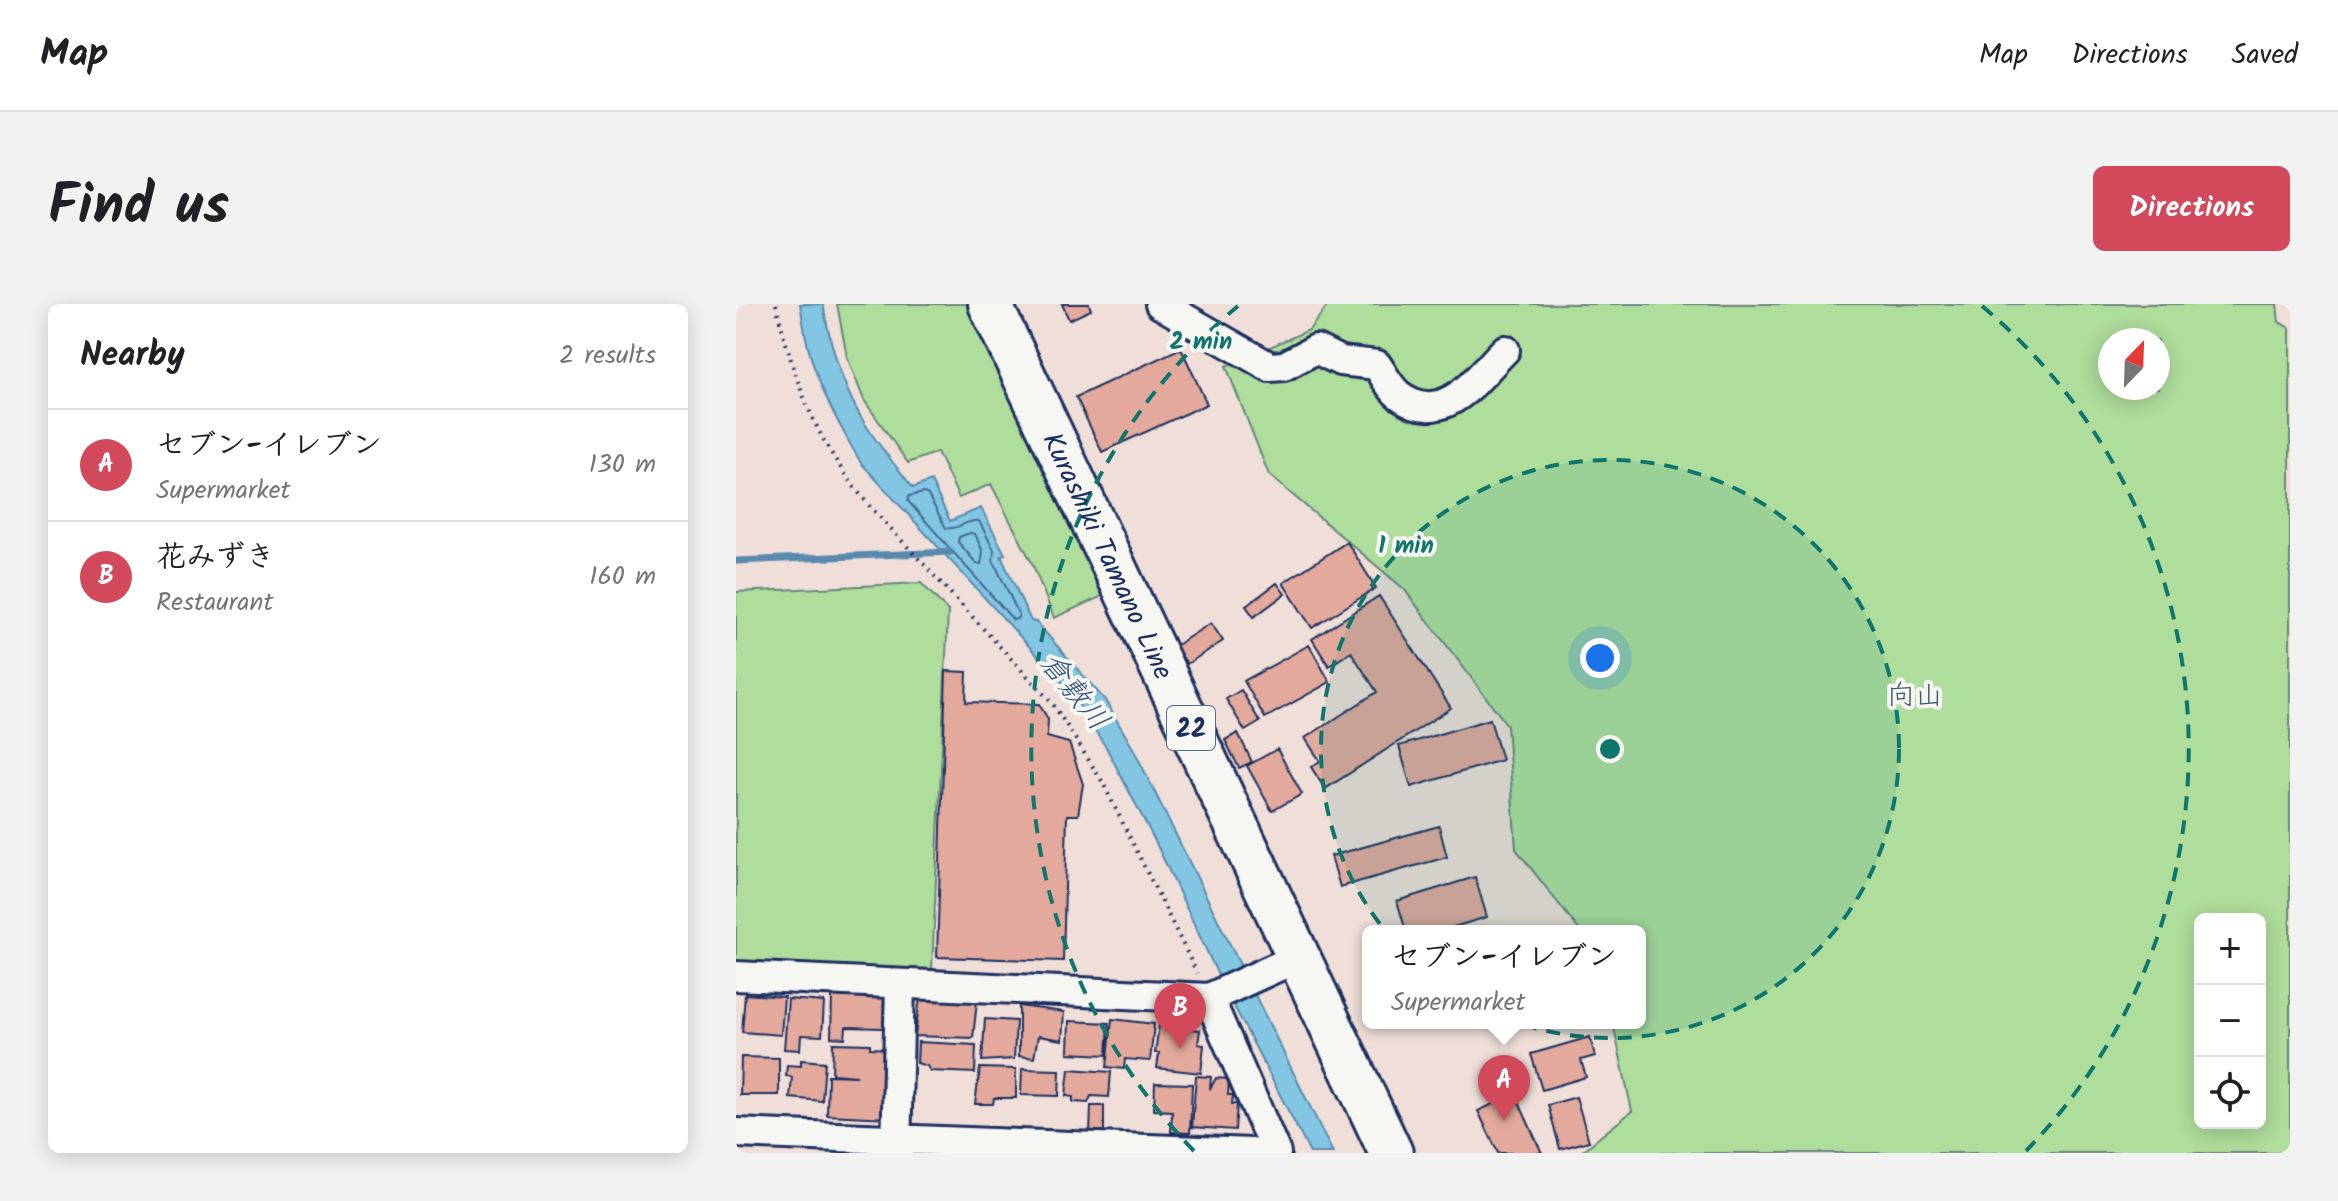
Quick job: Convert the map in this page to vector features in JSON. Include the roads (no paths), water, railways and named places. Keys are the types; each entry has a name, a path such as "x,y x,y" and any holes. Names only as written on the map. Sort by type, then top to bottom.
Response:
{"main road":[{"name":"Kurashiki Tamano Line","path":"990,304 1283,965 1391,1153"}],"street":[{"path":"1160,304 1270,367 1284,366 1316,349 1340,361 1377,365 1397,394 1423,407 1455,401 1505,350"},
{"path":"736,976 1213,996 1283,965"},
{"path":"896,1146 900,984"},
{"path":"1213,996 1276,1153"},
{"path":"736,1133 896,1146 1252,1153"}],"water":[{"name":"倉敷川","path":"800,304 823,304 846,387 886,454 913,488 931,481 950,521 981,508 1005,554 1001,556 1031,621 1036,622 1105,700 1134,750 1333,1153 1310,1153 1218,975 1156,843 1107,749 1070,691 861,463 820,383 808,348"}],"waterway":[{"path":"736,561 950,552"}],"place":[{"name":"花みずき","path":"1180,1049"},
{"name":"セブン-イレブン","path":"1504,1121"}],"park label":[{"name":"向山","path":"1915,694"}]}
